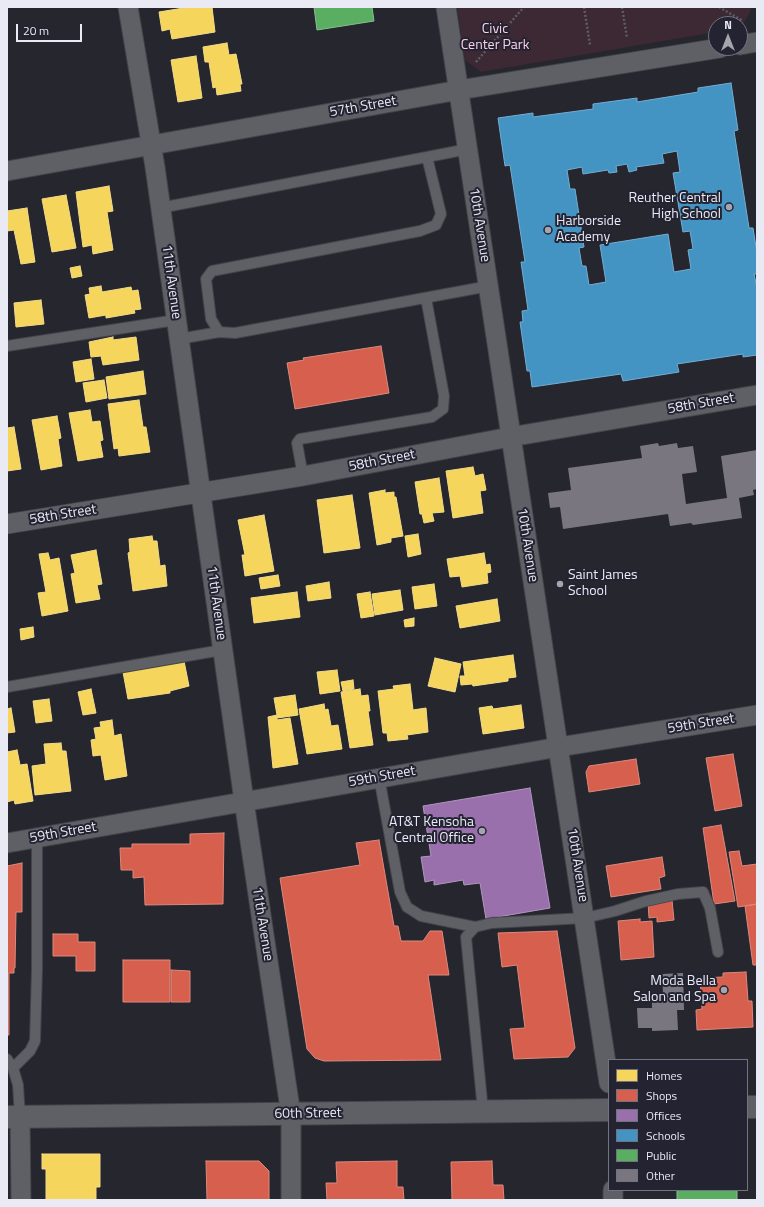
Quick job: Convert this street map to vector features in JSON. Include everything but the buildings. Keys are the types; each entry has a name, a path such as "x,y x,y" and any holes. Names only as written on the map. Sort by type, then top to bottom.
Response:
{"street":[{"name":"11th Avenue","path":"128,7 151,146 222,650 291,1115 292,1200"},
{"name":"10th Avenue","path":"446,7 608,1076"},
{"name":"57th Street","path":"7,171 459,90 708,50"},
{"name":"58th Street","path":"7,524 303,476 510,437 757,395"},
{"name":"59th Street","path":"7,843 379,777 757,715"},
{"name":"60th Street","path":"13,1117 291,1115 608,1110"},
{"path":"13,1117 21,1200"}],"lane":[{"path":"160,208 468,149"},
{"path":"219,332 211,319 206,279 212,272 420,231 436,225 441,214 427,157"},
{"path":"179,339 219,332 235,333 489,286"},
{"path":"303,476 297,444 300,439 432,417 443,409 444,396 426,298"},
{"path":"7,346 176,320"},
{"path":"7,687 222,650"},
{"path":"379,777 400,892 407,907 422,916 475,927 492,923 585,918 615,911 646,901 678,894 703,892 710,908 718,952"},
{"path":"13,1068 30,1051 35,1041 37,970 37,838"},
{"path":"475,927 466,937 483,1112"},
{"path":"7,1059 13,1068 18,1085 13,1117"}],"path":[{"path":"474,64 524,7"},
{"path":"584,7 590,45"},
{"path":"622,7 626,38"},
{"path":"719,7 734,16"}],"green space":[{"name":"Civic Center Park","path":"457,7 750,7 751,10 748,16 708,16 708,33 481,72 465,60"}],"place":[{"name":"Reuther Central High School","path":"729,207"},
{"name":"Harborside Academy","path":"548,230"},
{"name":"Saint James School","path":"560,584"},
{"name":"AT&T Kensoha Central Office","path":"482,831"},
{"name":"Moda Bella Salon and Spa","path":"724,990"}]}
